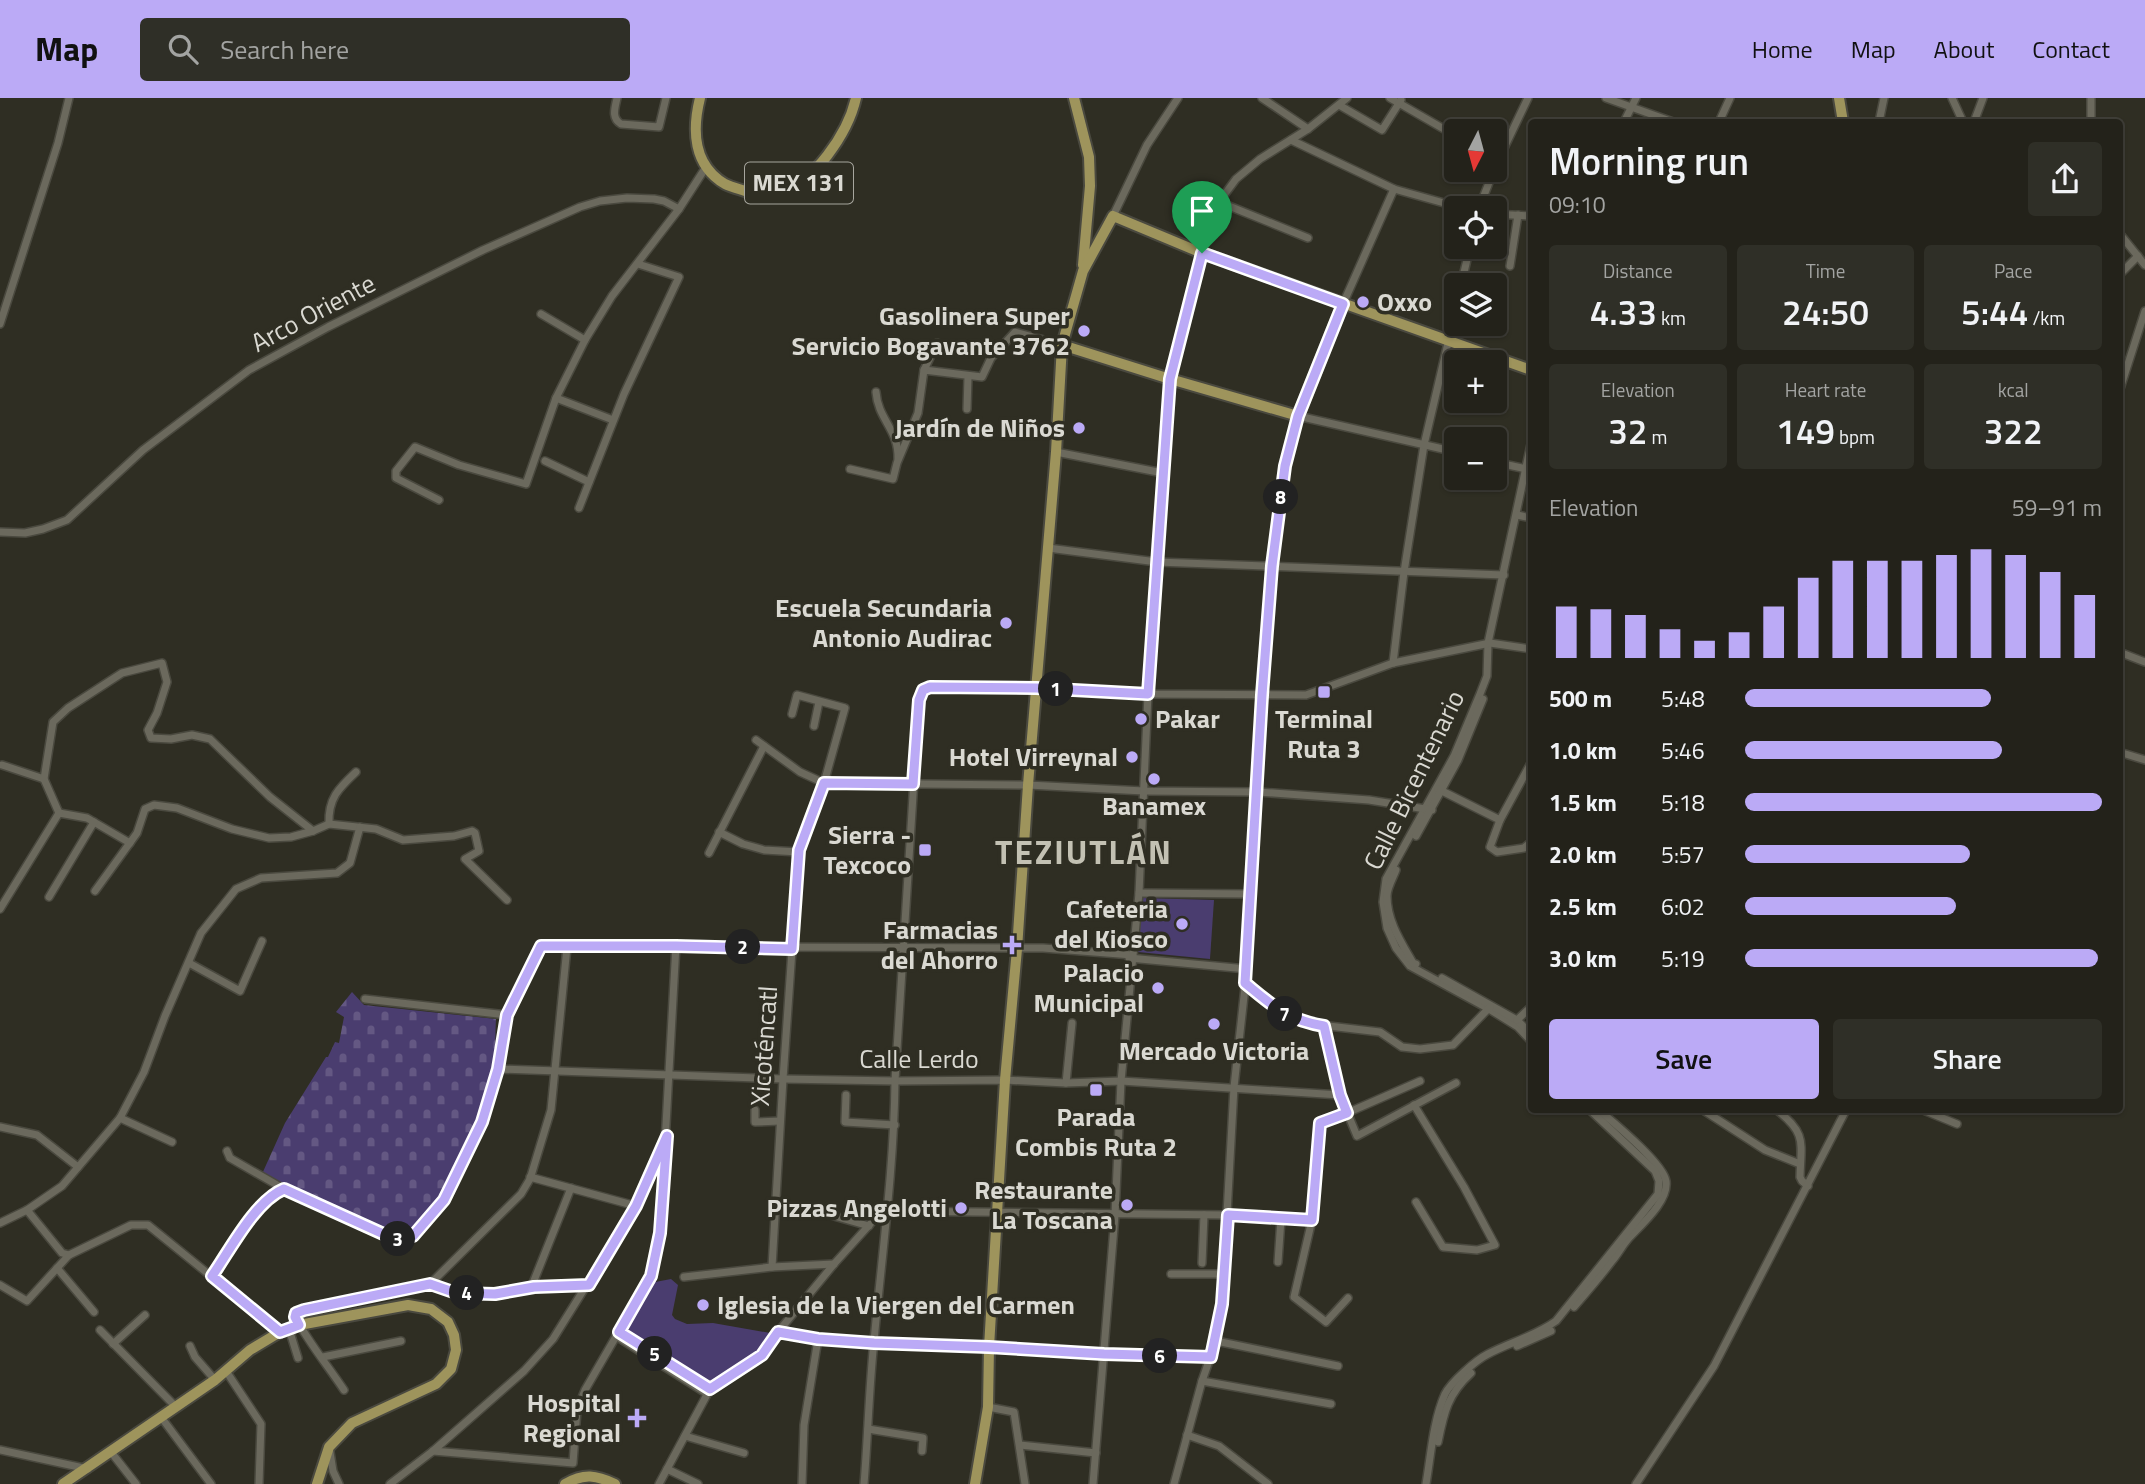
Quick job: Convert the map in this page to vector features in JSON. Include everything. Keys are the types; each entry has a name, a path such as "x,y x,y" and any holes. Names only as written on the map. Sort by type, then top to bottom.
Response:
{"main road":[{"name":"MEX 131","path":"700,98 695,136 706,167 725,184 755,194 776,195 815,170 839,139 852,114 856,98"},
{"path":"975,1484 988,1408 989,1347 1005,1080 1056,452 1062,345 1083,271 1090,186 1089,157 1074,98"},
{"path":"1839,98 1846,119"},
{"path":"1846,98 1846,119"},
{"path":"1083,271 1113,216 1202,253 1528,369"},
{"path":"1062,345 1298,416 1343,304"},
{"path":"63,1484 215,1380 250,1350 290,1329 408,1306 431,1309 448,1322 454,1335 456,1350 451,1369 436,1384 352,1423 329,1447 317,1484"},
{"path":"565,1484 590,1475 615,1484"}],"street":[{"path":"0,324 58,143 69,98"},
{"path":"617,98 614,116 616,121 621,124 659,127 666,98"},
{"path":"1113,216 1147,145 1178,98"},
{"path":"1262,98 1308,129"},
{"path":"1507,138 1528,98"},
{"path":"1606,98 1665,119"},
{"path":"1626,119 1636,98"},
{"path":"1720,119 1730,98"},
{"path":"1880,119 1884,98"},
{"path":"1952,98 1962,119"},
{"path":"1974,119 1983,98"},
{"path":"2091,98 2091,119"},
{"path":"1095,1484 1115,1215 1121,1081 1139,893 1148,694 1170,379 1202,253 1219,202 1236,178 1260,159 1308,129 1342,102 1382,129 1397,100 1444,127"},
{"path":"1291,140 1394,189 1444,203"},
{"path":"439,500 396,478 396,471 415,447 459,465 526,484 556,398 585,340 612,296 638,264 706,167"},
{"path":"1343,304 1394,189"},
{"name":"Arco Oriente","path":"0,532 25,533 67,520 143,450 249,370 328,327 483,250 580,206 600,201 654,199 678,209"},
{"path":"1219,202 1308,238"},
{"path":"1507,215 1528,216"},
{"path":"1510,265 1518,215"},
{"path":"2123,238 2145,265"},
{"path":"2123,271 2138,256"},
{"path":"579,508 624,394 679,277 638,264"},
{"path":"2123,381 2145,312"},
{"path":"541,314 585,340"},
{"path":"924,370 982,377 990,358 1015,332 1062,345"},
{"path":"1393,663 1424,444 1450,336"},
{"path":"850,468 893,479 918,412 924,370 937,343"},
{"path":"967,409 968,377"},
{"path":"876,392 877,407 894,434 898,451 897,463"},
{"path":"556,398 614,420"},
{"path":"1174,1484 1202,1381 1216,1341 1225,1275 1234,1087 1247,969 1272,566 1285,466 1298,416 1444,449"},
{"path":"1056,452 1163,473"},
{"path":"545,461 589,481"},
{"path":"1507,465 1528,470"},
{"name":"Calle Bicentenario","path":"1490,1007 1410,966 1396,948 1387,928 1383,902 1386,878 1429,809 1487,676 1489,642 1528,474"},
{"path":"1517,515 1528,517"},
{"path":"1048,548 1157,562 1504,575"},
{"path":"864,1484 885,1211 895,1125 895,1081 913,784 919,700 923,690 930,687 1036,688 1148,694 1306,695 1393,663 1489,642 1528,648"},
{"path":"2123,654 2145,662"},
{"path":"59,813 44,779 53,722 68,708 122,673 162,663 167,682 157,713 148,730 151,738 171,740 192,735 210,739 270,797 313,831"},
{"path":"792,714 797,695 819,702 814,726"},
{"name":"Xicoténcatl","path":"772,1267 799,851 824,783 845,708 819,702"},
{"path":"756,740 800,772 824,783 1028,785 1144,791 1258,792 1369,800 1429,809"},
{"path":"766,747 721,831 745,843 764,848 799,851"},
{"path":"2123,753 2145,760"},
{"path":"2,765 44,779"},
{"path":"1528,769 1500,820 1490,847 1497,852 1524,848 1528,845"},
{"path":"329,824 335,792 356,772"},
{"path":"1438,789 1500,820"},
{"path":"95,891 137,833 145,809 154,805 177,808 232,829 269,838 290,837 329,824 376,829 403,840 454,836 472,831 475,833 479,851 465,859 507,900"},
{"path":"59,813 73,814 94,822 130,843"},
{"path":"1,904 59,813"},
{"path":"50,897 94,822"},
{"path":"0,1223 27,1210 62,1186 120,1118 144,1072 201,933 236,889 261,877 337,873 350,863 360,827"},
{"path":"1139,893 1251,894"},
{"path":"189,963 240,991 262,941"},
{"path":"227,1151 230,1158 284,1189 390,1237 406,1239 413,1236 444,1200 482,1122 498,1069 507,1015 541,946 1017,950 1044,948 1247,969"},
{"path":"433,1451 573,1462 577,1410 651,1276 660,1233 676,946"},
{"path":"430,1284 521,1194 530,1178 551,1110 567,947"},
{"path":"1245,983 1281,1012 1303,1023 1380,1032 1402,1047 1420,1049 1453,1045 1490,1007"},
{"path":"365,999 507,1015"},
{"path":"1490,1007 1517,1020 1528,1031"},
{"path":"1490,1007 1528,1038"},
{"path":"1517,1020 1528,1010"},
{"path":"1066,1083 1072,1023"},
{"path":"1324,1026 1340,1095 1357,1136 1456,1083"},
{"name":"Calle Lerdo","path":"498,1069 783,1079 1005,1080 1066,1083 1121,1081 1340,1095"},
{"path":"1348,1298 1326,1322 1294,1297 1312,1220 1320,1123 1420,1081"},
{"path":"846,1095 845,1122 895,1125"},
{"path":"1414,1105 1464,1187 1494,1245 1477,1250 1443,1247 1416,1202"},
{"path":"755,1110 755,1122 780,1121"},
{"path":"1428,1484 1439,1411 1446,1391 1465,1371 1486,1355 1556,1321 1658,1194 1659,1181 1655,1171 1593,1113"},
{"path":"1428,1484 1444,1411 1453,1392 1491,1356 1533,1340 1559,1325 1659,1204 1666,1180 1660,1166 1603,1113"},
{"path":"1708,1113 1765,1150 1800,1164"},
{"path":"1781,1113 1794,1124 1798,1133 1802,1147 1800,1177 1808,1186"},
{"path":"1636,1484 1714,1366 1844,1113"},
{"path":"1930,1113 1957,1124"},
{"path":"120,1118 172,1142"},
{"path":"0,1127 37,1135 79,1167"},
{"path":"390,1484 433,1451 524,1371 553,1339 636,1207 667,1136"},
{"path":"530,1178 636,1207"},
{"path":"212,1276 255,1214 274,1193 284,1189"},
{"path":"533,1288 572,1190"},
{"path":"806,1208 869,1226"},
{"path":"27,1210 62,1253 69,1255"},
{"path":"659,1484 708,1391 762,1355 834,1264 885,1211 1228,1215 1312,1220"},
{"path":"1202,1263 1204,1215"},
{"path":"1278,1262 1281,1219"},
{"path":"0,1285 27,1301 69,1255 131,1226 148,1225 212,1276 290,1329 323,1357 344,1391"},
{"path":"684,1277 772,1267 834,1264"},
{"path":"57,1268 94,1312"},
{"path":"1171,1274 1225,1275"},
{"path":"298,1358 290,1329 296,1313 304,1310 430,1284 456,1293 495,1294 533,1288 589,1285"},
{"path":"113,1344 145,1315"},
{"path":"100,1330 176,1407"},
{"path":"778,1332 818,1339 874,1343 1211,1357"},
{"path":"618,1334 708,1391"},
{"path":"802,1484 804,1425 818,1339"},
{"path":"323,1357 401,1341"},
{"path":"1216,1341 1338,1366"},
{"path":"190,1346 195,1357 215,1380"},
{"path":"226,1371 261,1424 259,1484"},
{"path":"1202,1381 1331,1404"},
{"path":"988,1408 1014,1412 1025,1484"},
{"path":"161,1417 211,1484"},
{"path":"868,1429 923,1438 922,1451"},
{"path":"1187,1435 1219,1446 1268,1484"},
{"path":"685,1436 744,1453"},
{"path":"1020,1445 1096,1453"},
{"path":"329,1447 333,1471 339,1484"},
{"path":"0,1450 88,1469"},
{"path":"111,1452 136,1484"},
{"path":"667,1469 698,1484"},
{"path":"590,1475 600,1484"}],"green space":[{"path":"1142,898 1214,900 1210,959 1138,952"},
{"path":"352,992 364,1005 496,1019 494,1062 471,1135 444,1192 428,1215 411,1230 393,1233 262,1174 285,1123 335,1042 339,1043 344,1017 336,1012"},
{"path":"671,1279 678,1285 672,1315 675,1319 687,1324 713,1323 776,1334 760,1352 710,1382 622,1328 650,1283"}],"place":[{"name":"Oxxo","path":"1363,302"},
{"name":"Gasolinera Super Servicio Bogavante 3762","path":"1084,331"},
{"name":"Jardín de Niños","path":"1079,428"},
{"name":"Escuela Secundaria Antonio Audirac","path":"1006,623"},
{"name":"Terminal Ruta 3","path":"1324,692"},
{"name":"Pakar","path":"1141,719"},
{"name":"Hotel Virreynal","path":"1132,757"},
{"name":"Banamex","path":"1154,779"},
{"name":"Sierra - Texcoco","path":"925,850"},
{"name":"Cafeteria del Kiosco","path":"1182,924"},
{"name":"Farmacias del Ahorro","path":"1012,945"},
{"name":"Palacio Municipal","path":"1158,988"},
{"name":"Mercado Victoria","path":"1214,1024"},
{"name":"Parada Combis Ruta 2","path":"1096,1090"},
{"name":"Restaurante La Toscana","path":"1127,1205"},
{"name":"Pizzas Angelotti","path":"961,1208"},
{"name":"Iglesia de la Viergen del Carmen","path":"703,1305"},
{"name":"Hospital Regional","path":"637,1418"}],"district":[{"name":"TEZIUTLÁN","path":"1084,852"}],"route":[{"path":"1202,253 1343,304 1298,416 1285,466 1272,566 1262,695 1245,983 1281,1012 1303,1023 1324,1026 1340,1095 1347,1113 1320,1123 1312,1220 1228,1215 1222,1304 1211,1357 874,1343 818,1339 778,1332 762,1355 710,1389 619,1332 651,1276 660,1233 667,1136 636,1206 589,1285 534,1287 495,1294 456,1293 430,1284 304,1310 296,1313 299,1325 280,1332 212,1276 255,1214 274,1193 284,1189 390,1237 406,1239 420,1229 444,1200 482,1122 498,1069 507,1015 541,946 792,949 799,850 824,783 913,784 919,700 923,690 930,687 1036,688 1148,694 1170,379 1202,253"}]}
